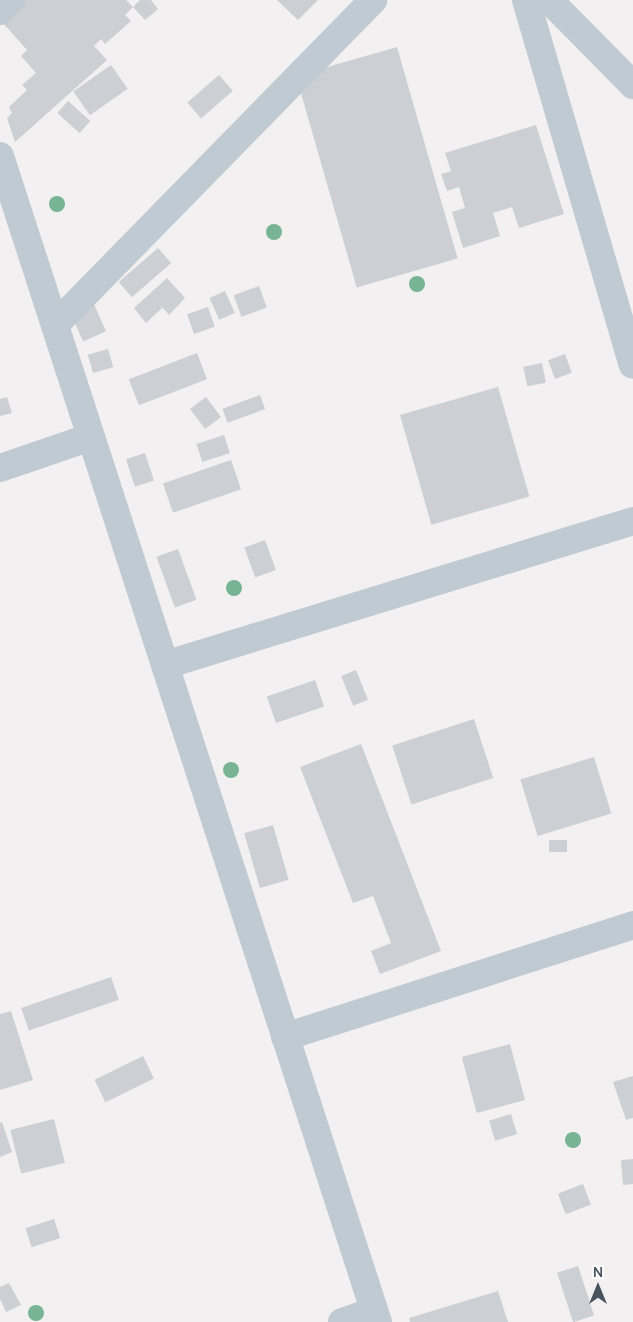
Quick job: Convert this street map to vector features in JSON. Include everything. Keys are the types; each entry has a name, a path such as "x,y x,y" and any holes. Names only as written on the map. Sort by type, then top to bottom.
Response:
{"street":[{"path":"0,11 11,0"},
{"path":"526,0 633,365"},
{"path":"549,0 633,85"},
{"path":"55,325 359,4"},
{"path":"0,156 376,1317 342,1322"},
{"path":"0,468 91,437"},
{"path":"165,665 633,521"},
{"path":"286,1037 633,925"}],"building":[{"path":"16,0 126,0 133,7 125,15 131,21 105,44 101,39 94,46 107,60 15,142 7,118 12,113 9,107 27,90 22,85 36,73 21,56 27,50 3,23"},
{"path":"140,0 151,0 158,9 145,20 133,7"},
{"path":"277,0 318,0 298,20"},
{"path":"397,47 458,258 357,287 296,76"},
{"path":"111,65 128,89 90,115 73,91"},
{"path":"219,75 233,91 201,118 187,103"},
{"path":"68,101 90,121 80,133 57,113"},
{"path":"536,125 564,214 519,228 512,207 493,213 500,236 463,248 452,212 465,208 459,187 447,191 441,174 451,171 445,153"},
{"path":"158,248 171,263 132,297 119,282"},
{"path":"167,278 185,298 169,315 159,304 162,308 146,323 134,308"},
{"path":"259,286 267,308 241,317 234,295"},
{"path":"225,291 235,313 219,320 209,298"},
{"path":"93,302 106,331 83,341 70,312"},
{"path":"208,307 215,327 194,334 187,314"},
{"path":"108,349 113,367 93,373 88,355"},
{"path":"197,353 207,379 139,405 129,379"},
{"path":"565,354 572,373 555,379 548,360"},
{"path":"542,363 546,383 527,386 523,367"},
{"path":"498,387 529,497 431,525 400,415"},
{"path":"260,395 265,409 228,423 222,409"},
{"path":"7,397 12,413 0,416 0,399"},
{"path":"206,397 221,417 205,429 190,409"},
{"path":"224,435 230,453 202,462 196,444"},
{"path":"145,453 154,481 135,487 126,459"},
{"path":"231,460 241,489 173,513 163,483"},
{"path":"265,540 276,570 255,578 244,548"},
{"path":"178,549 196,600 175,608 156,557"},
{"path":"356,670 368,700 353,706 341,676"},
{"path":"315,680 324,706 276,723 267,697"},
{"path":"474,719 493,778 411,805 392,746"},
{"path":"361,744 441,951 380,974 371,951 391,943 373,896 353,903 300,767"},
{"path":"594,757 611,813 538,836 520,780"},
{"path":"273,825 289,880 260,888 244,833"},
{"path":"549,840 567,840 567,852 549,852"},
{"path":"111,977 119,1000 29,1031 21,1008"},
{"path":"11,1011 33,1080 0,1090 0,1014"},
{"path":"510,1044 525,1100 477,1113 462,1057"},
{"path":"143,1056 154,1078 105,1102 94,1080"},
{"path":"633,1076 633,1118 626,1120 613,1082"},
{"path":"511,1114 517,1134 495,1141 489,1121"},
{"path":"54,1119 65,1163 21,1174 10,1130"},
{"path":"2,1122 12,1152 0,1157 0,1123"},
{"path":"633,1159 633,1184 623,1185 621,1160"},
{"path":"583,1184 591,1205 566,1214 558,1194"},
{"path":"54,1219 60,1238 32,1247 25,1228"},
{"path":"578,1266 594,1315 573,1322 557,1273"},
{"path":"9,1283 21,1305 6,1312 0,1299 0,1287"},
{"path":"498,1291 508,1322 410,1322 409,1318"}]}
